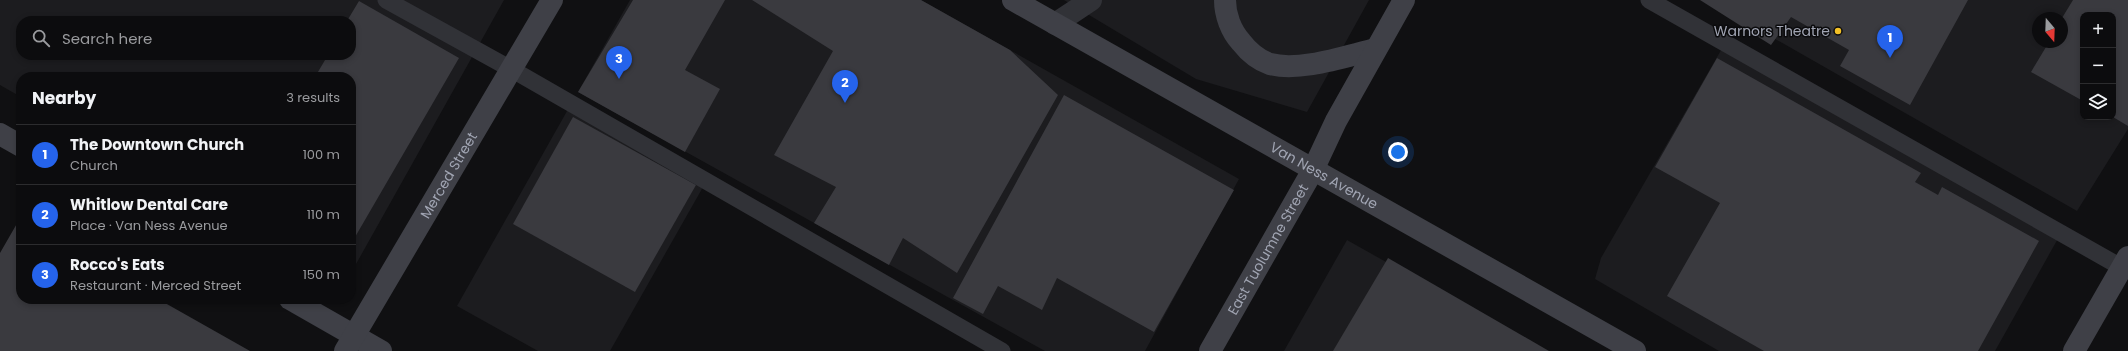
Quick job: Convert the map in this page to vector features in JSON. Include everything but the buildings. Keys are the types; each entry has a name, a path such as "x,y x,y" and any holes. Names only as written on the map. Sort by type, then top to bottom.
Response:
{"main road":[{"name":"Merced Street","path":"350,343 552,0"},
{"name":"Van Ness Avenue","path":"1013,0 1635,351"},
{"path":"1225,0 1225,6 1233,32 1248,52 1270,64 1301,65 1376,49"},
{"name":"East Tuolumne Street","path":"1210,351 1312,170 1336,121 1404,0"},
{"path":"0,134 16,143"},
{"path":"2074,351 2126,265"},
{"path":"297,304 350,343 381,351"}],"street":[{"path":"1055,24 1091,0"}],"lane":[{"path":"386,0 511,69 1002,351"},
{"path":"1649,0 2126,265"}],"shaded area":[{"path":"0,0 504,0 356,264 356,72 16,72 16,94 0,85"},
{"path":"630,0 921,0 1239,179 1145,351 1045,351 578,92"},
{"path":"1064,0 1369,0 1307,112 1196,79"},
{"path":"1707,0 2128,0 2128,129 2077,211"},
{"path":"1724,45 2060,235 1995,351 1719,351 1595,279 1601,258"},
{"path":"571,104 707,180 610,351 538,351 457,306"},
{"path":"1347,240 1544,351 1284,351"}],"place":[{"name":"Warnors Theatre","path":"1838,31"},
{"name":"The Downtown Church","path":"1890,58"},
{"name":"Rocco's Eats","path":"619,79"},
{"name":"Whitlow Dental Care","path":"845,103"}]}
